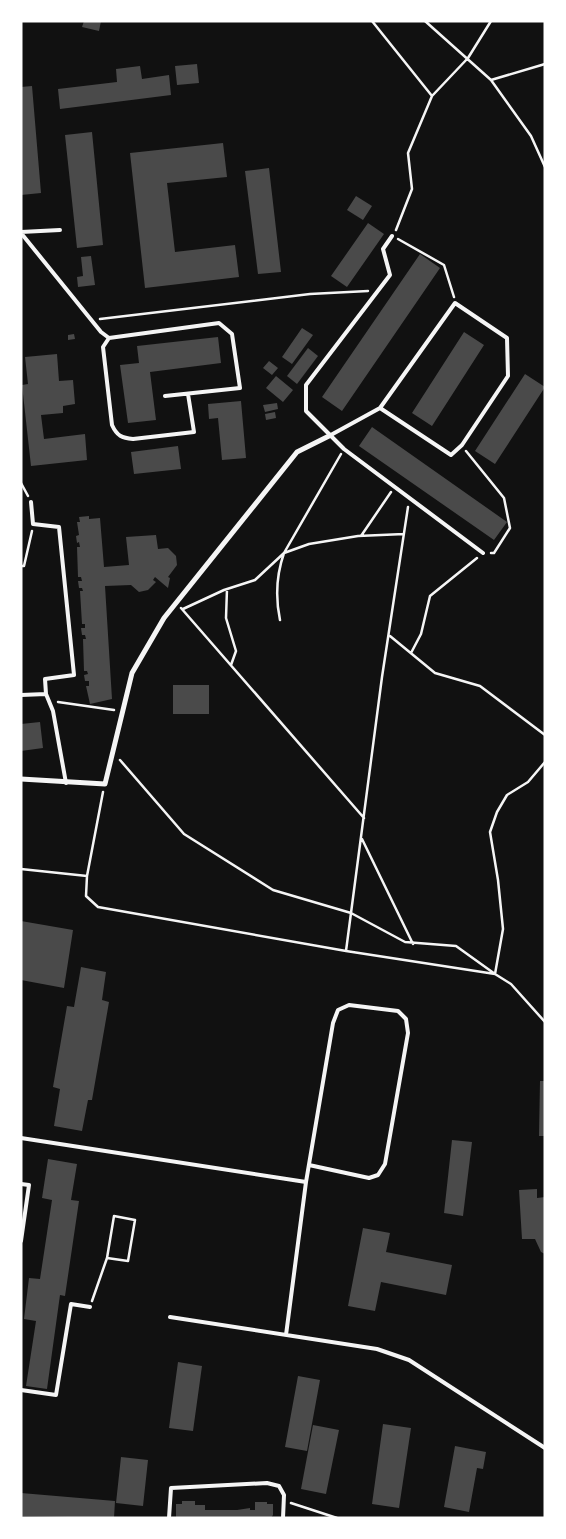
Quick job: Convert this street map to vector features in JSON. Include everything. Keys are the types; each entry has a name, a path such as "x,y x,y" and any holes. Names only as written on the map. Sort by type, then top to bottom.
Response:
{"street":[{"path":"21,779 105,784 132,673 175,602 297,452 329,436"}],"lane":[{"path":"21,233 60,230"},
{"path":"21,233 91,320 109,338"},
{"path":"392,236 383,249 390,275 306,385 306,411 344,449 483,553"},
{"path":"329,436 380,408 455,303 507,338 508,376 462,446 451,455 380,408"},
{"path":"165,396 240,388 232,334 227,327 219,323 109,338 103,347 112,425 116,433 123,438 133,439 194,432 188,394"},
{"path":"31,502 33,524 59,527 74,675 45,680 46,694 53,711 66,782"},
{"path":"21,695 46,694"},
{"path":"286,1335 306,1182 333,1023 338,1010 349,1005 398,1011 406,1019 408,1034 385,1164 378,1175 369,1178 309,1165"},
{"path":"21,1138 306,1182"},
{"path":"21,1184 29,1185 21,1241"},
{"path":"21,1390 56,1395 71,1304 90,1307"},
{"path":"170,1317 377,1348 409,1360 545,1448"},
{"path":"169,1518 171,1488 267,1483 279,1486 284,1495 283,1518"}],"path":[{"path":"372,21 432,96"},
{"path":"425,21 491,80 531,136 545,167"},
{"path":"455,303 444,265 392,236 400,223 412,189 408,153 432,96 468,58 491,21"},
{"path":"491,80 545,64"},
{"path":"91,320 310,294 379,290"},
{"path":"280,620 276,600 278,568 284,553 344,449"},
{"path":"21,483 31,502"},
{"path":"360,536 394,486"},
{"path":"346,951 382,677 390,635 409,496"},
{"path":"21,566 24,566 33,524"},
{"path":"182,609 227,588 254,580 284,553 309,544 360,536 404,534"},
{"path":"227,588 226,618 236,651 230,665"},
{"path":"175,602 364,818"},
{"path":"390,635 435,673 480,686 545,735"},
{"path":"49,701 122,711"},
{"path":"112,751 184,834 273,890 351,913 405,942 456,946 511,984 545,1022"},
{"path":"495,974 503,929 498,880 490,832 497,812 507,795 528,782 545,762"},
{"path":"105,784 87,876 86,896 98,907 346,951 495,974"},
{"path":"362,838 413,944"},
{"path":"21,868 87,876"},
{"path":"90,1307 107,1258 114,1216 135,1220 128,1261 107,1258"},
{"path":"283,1500 337,1518"}],"building":[{"path":"84,21 101,21 99,31 82,27"},
{"path":"197,64 199,83 177,85 175,66"},
{"path":"140,66 142,79 169,75 171,95 60,109 58,89 117,82 116,69"},
{"path":"32,86 41,193 21,195 21,87"},
{"path":"92,132 103,245 77,248 65,135"},
{"path":"223,143 227,177 167,183 175,252 235,245 239,277 145,288 130,153"},
{"path":"269,168 281,272 258,274 245,171"},
{"path":"356,196 372,206 363,220 347,210"},
{"path":"368,223 384,234 347,287 331,276"},
{"path":"420,254 440,268 342,411 322,397"},
{"path":"91,256 95,285 78,287 77,277 83,276 81,257"},
{"path":"302,328 313,335 292,364 282,357"},
{"path":"464,332 484,345 432,426 412,413"},
{"path":"74,334 75,339 68,340 68,335"},
{"path":"218,337 221,363 150,372 156,420 128,423 120,365 139,363 137,346"},
{"path":"308,348 318,356 297,384 287,376"},
{"path":"57,354 59,381 73,380 75,404 63,406 63,413 41,415 44,439 85,434 87,460 31,466 22,385 28,384 25,357"},
{"path":"269,361 278,368 272,375 263,368"},
{"path":"525,374 545,387 495,464 475,451"},
{"path":"276,376 293,390 283,402 266,388"},
{"path":"241,401 246,458 222,460 218,418 209,419 208,404"},
{"path":"277,403 278,409 265,412 263,405"},
{"path":"275,412 276,418 266,420 265,414"},
{"path":"372,427 507,522 494,540 359,446"},
{"path":"178,446 181,469 134,474 131,452"},
{"path":"89,516 89,519 100,518 104,567 129,565 126,537 156,535 158,549 168,548 176,556 177,565 168,577 170,578 168,588 155,577 153,580 156,582 148,590 139,592 131,585 105,586 112,699 90,704 86,686 89,686 89,681 85,681 84,675 88,674 87,671 84,671 83,639 86,639 85,635 82,635 81,628 85,628 85,624 82,624 80,591 83,591 82,588 79,588 78,581 82,581 81,577 78,577 77,547 80,547 76,536 79,535 77,522 80,522 79,517"},
{"path":"173,685 209,685 209,714 173,714"},
{"path":"40,722 43,748 21,751 21,724"},
{"path":"21,921 73,930 64,988 21,980"},
{"path":"81,967 106,972 102,1000 109,1002 92,1100 88,1100 82,1131 54,1126 60,1089 53,1087 67,1006 74,1007"},
{"path":"540,1081 545,1081 545,1136 539,1136"},
{"path":"452,1140 472,1142 463,1216 444,1213"},
{"path":"48,1159 77,1164 71,1200 79,1201 65,1296 60,1295 47,1389 26,1386 36,1321 24,1319 29,1278 40,1279 52,1200 42,1198"},
{"path":"537,1189 537,1198 545,1197 545,1254 541,1252 535,1239 522,1239 519,1190"},
{"path":"363,1228 390,1233 386,1252 452,1265 446,1295 381,1282 375,1311 348,1306"},
{"path":"178,1362 202,1366 193,1431 169,1428"},
{"path":"298,1376 320,1380 307,1451 285,1447"},
{"path":"383,1424 411,1428 399,1508 372,1504"},
{"path":"313,1425 339,1430 326,1494 301,1489"},
{"path":"455,1446 486,1452 483,1469 477,1468 469,1512 444,1507"},
{"path":"121,1457 148,1460 143,1506 116,1503"},
{"path":"21,1493 115,1501 114,1518 21,1516"},
{"path":"182,1501 195,1501 195,1505 205,1505 205,1510 250,1508 250,1510 255,1510 255,1502 267,1502 267,1504 273,1504 273,1515 271,1518 176,1518 176,1504 182,1504"}]}
